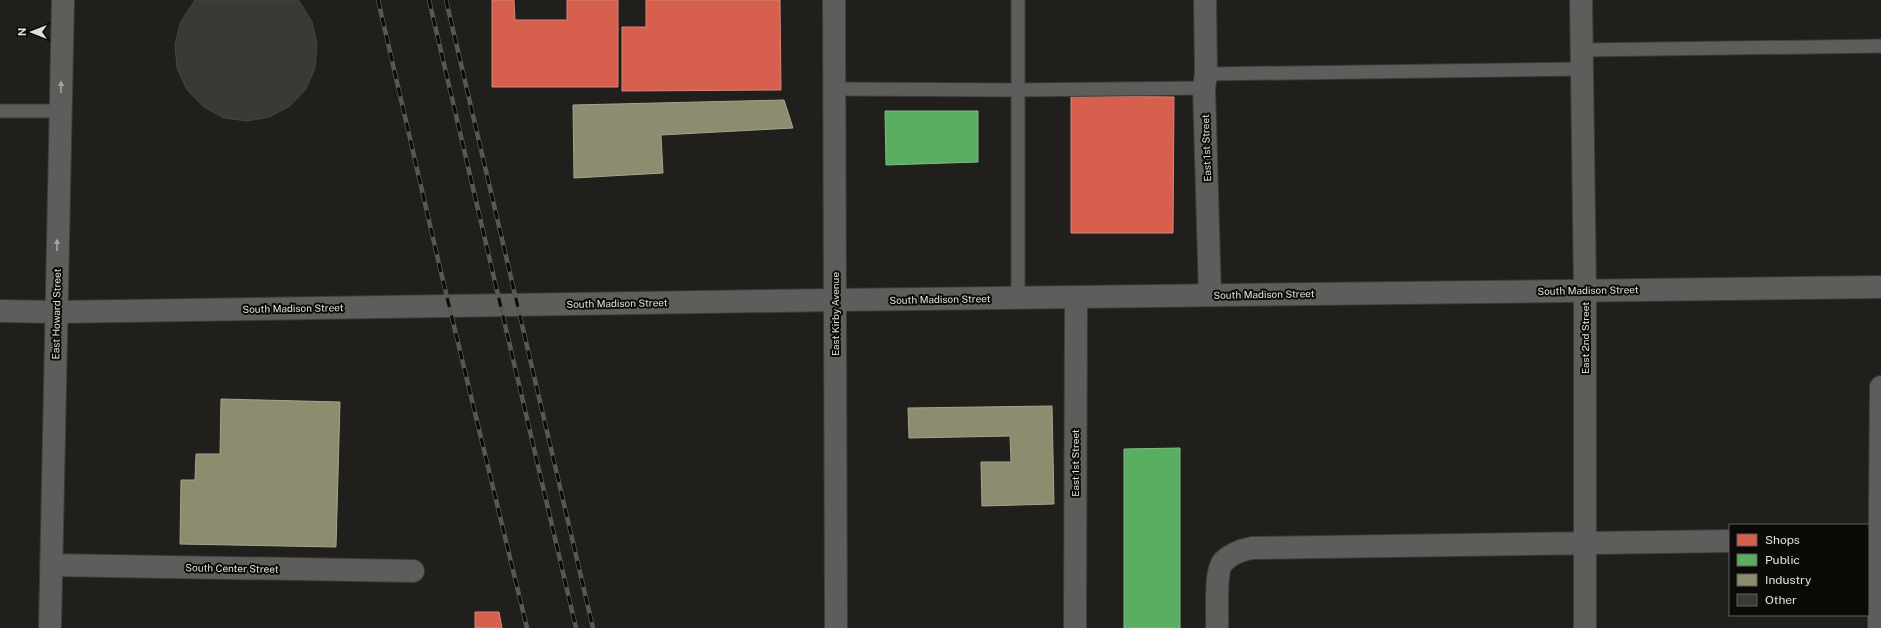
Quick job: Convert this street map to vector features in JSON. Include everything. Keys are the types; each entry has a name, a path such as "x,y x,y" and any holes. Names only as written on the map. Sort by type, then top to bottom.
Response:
{"street":[{"name":"East Howard Street","path":"50,628 63,0"},
{"name":"East Kirby Avenue","path":"834,0 836,628"},
{"name":"East 1st Street","path":"1205,0 1205,81 1210,295"},
{"name":"East 2nd Street","path":"1581,0 1585,290 1585,628"},
{"name":"South Madison Street","path":"0,311 56,312 835,300 1881,287"},
{"name":"East 1st Street","path":"1075,628 1076,298"},
{"path":"1879,628 1873,538 1880,493 1881,387"},
{"path":"1218,628 1219,571 1223,562 1236,552 1252,548 1729,541"},
{"name":"South Center Street","path":"51,565 413,571"}],"lane":[{"path":"1018,0 1018,298"},
{"path":"834,89 1017,90 1582,60 1881,46"},
{"path":"0,111 60,112"}],"building: Shops":[{"path":"492,0 514,0 515,20 567,20 567,0 618,0 618,87 492,87"},
{"path":"646,0 780,0 781,90 622,91 622,27 646,27"},
{"path":"1071,96 1174,97 1173,233 1071,233"},
{"path":"475,612 499,612 502,628 475,628"}],"building: Public":[{"path":"885,111 978,111 978,162 886,165"},
{"path":"1180,448 1180,628 1124,628 1124,449"}],"building: Industry":[{"path":"784,100 793,128 661,135 663,173 574,178 573,105"},
{"path":"221,399 340,402 336,547 180,544 181,480 195,480 196,454 220,454"},
{"path":"1052,406 1054,504 982,506 981,462 1011,462 1010,436 909,438 908,408"}],"building: Other":[{"path":"195,0 297,0 300,2 312,22 317,45 315,68 306,89 290,106 269,117 247,121 224,118 204,107 187,90 177,68 175,44 181,21"}],"railway":[{"path":"378,0 439,264 527,628"},
{"path":"429,0 576,628"},
{"path":"446,0 593,628"}]}
